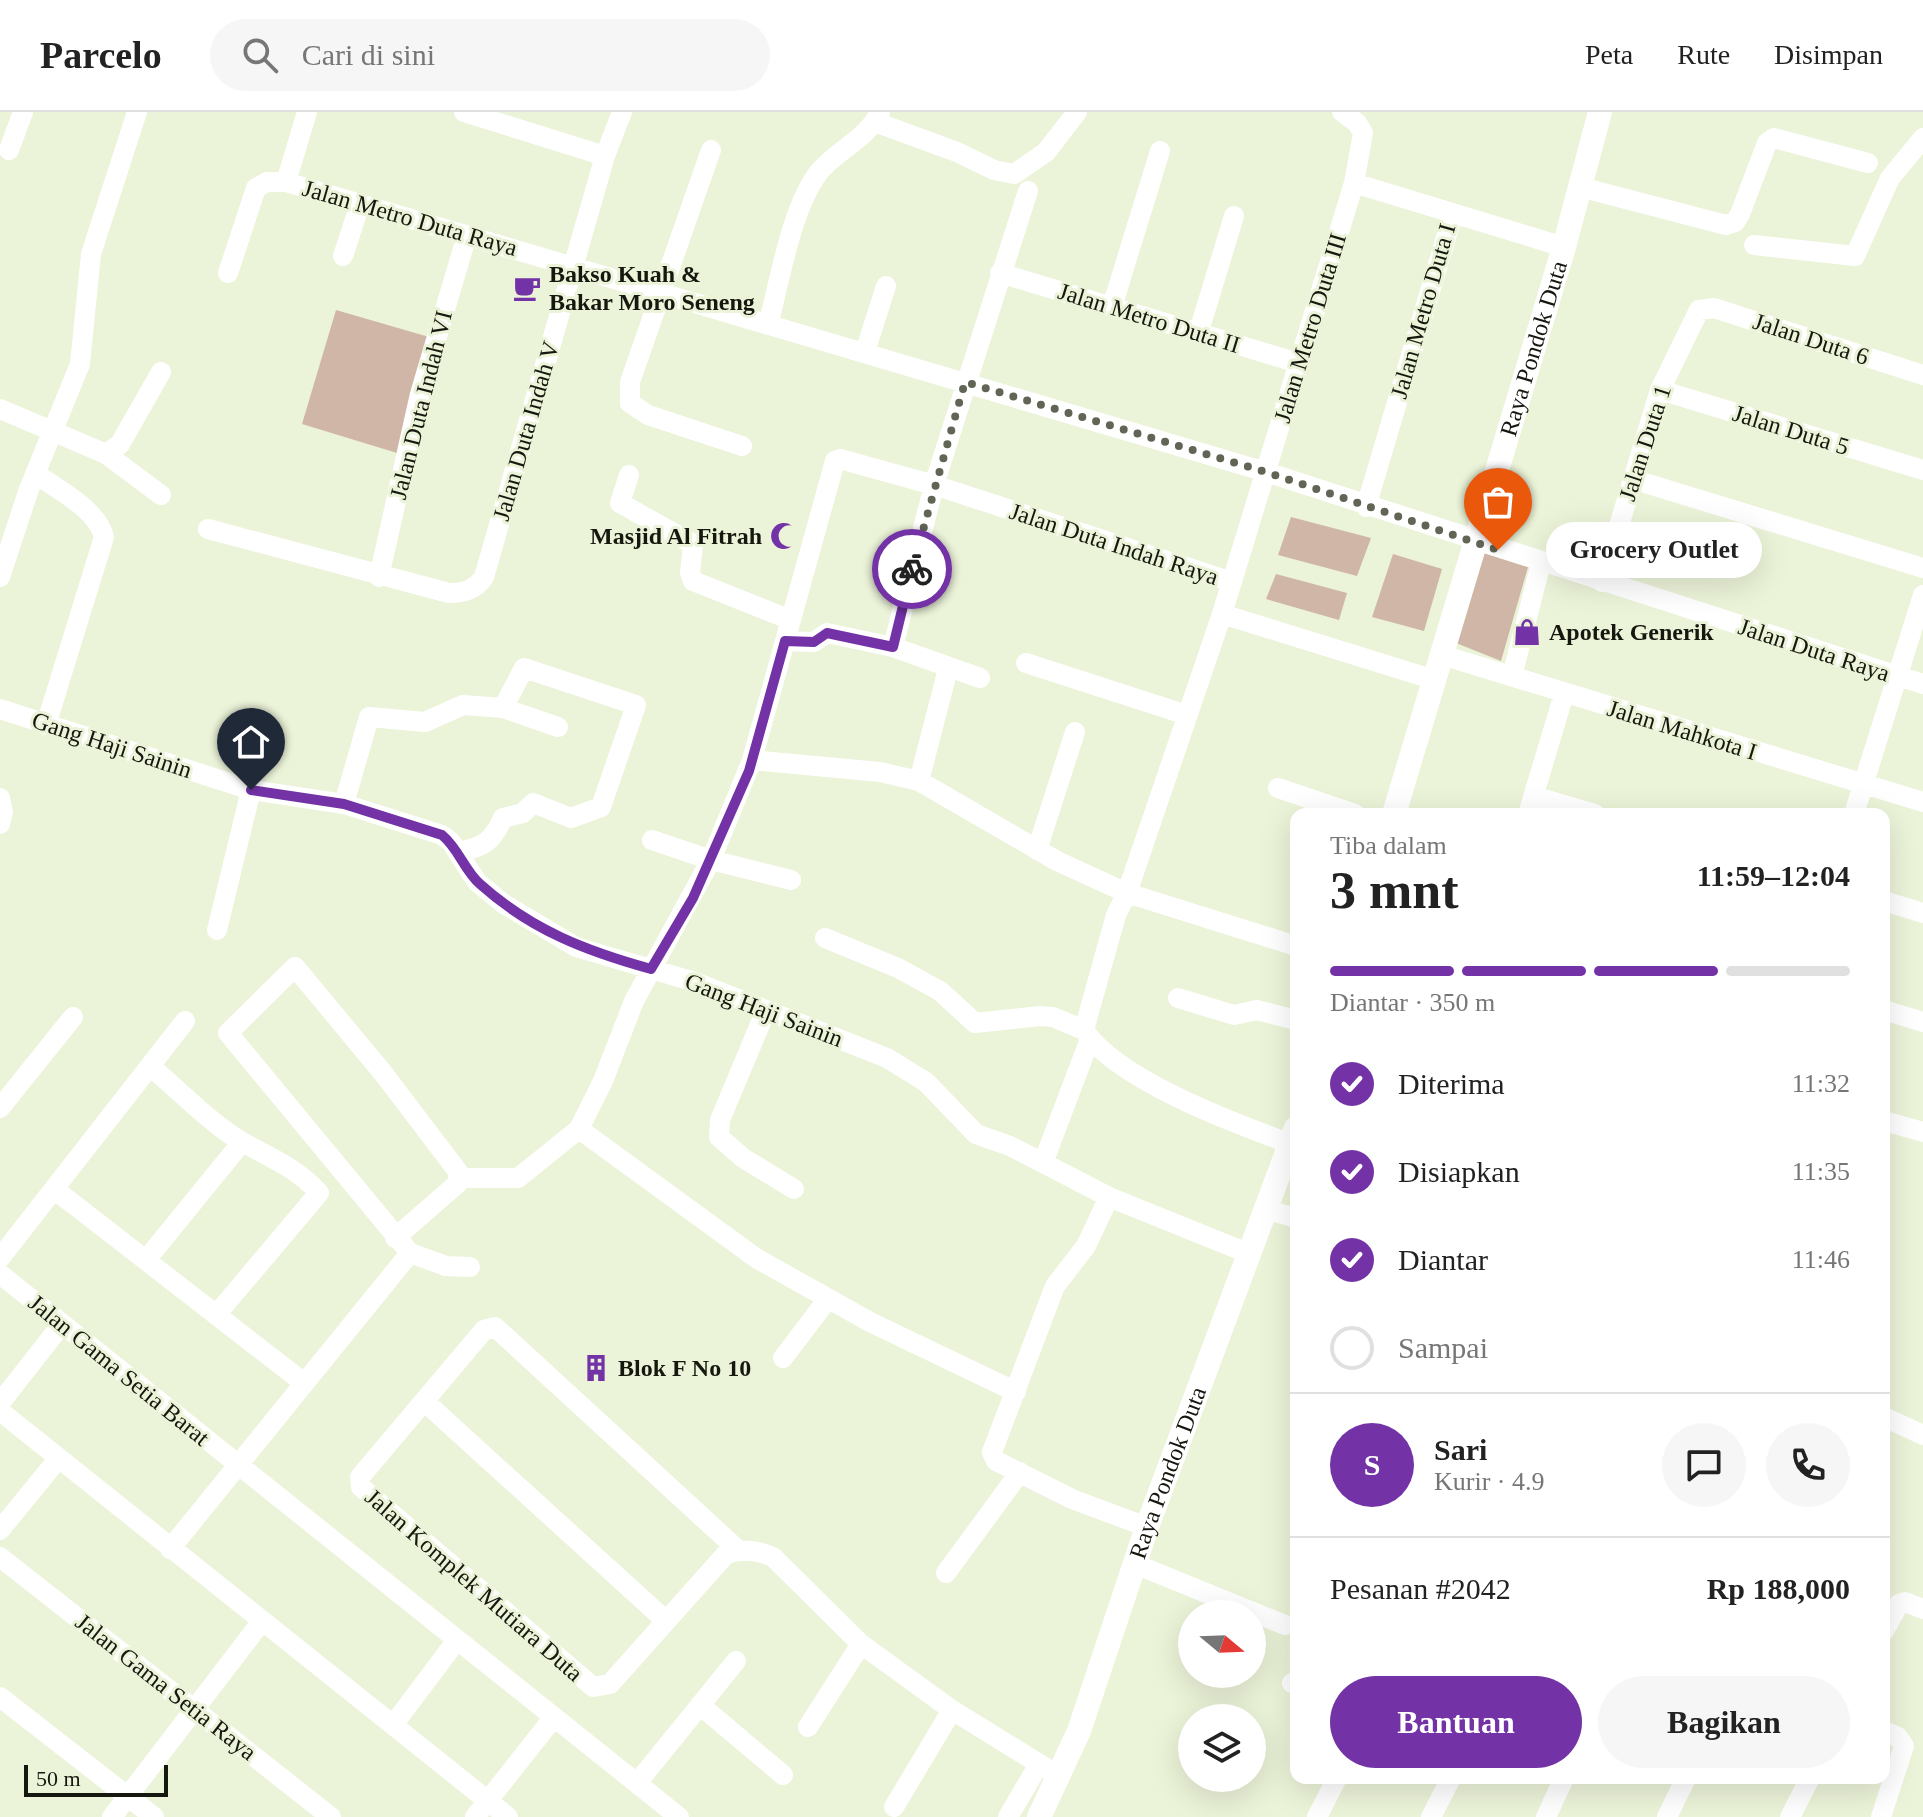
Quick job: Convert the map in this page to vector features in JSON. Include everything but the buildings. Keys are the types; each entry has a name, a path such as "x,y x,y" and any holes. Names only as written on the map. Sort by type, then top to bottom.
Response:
{"main road":[{"name":"Raya Pondok Duta","path":"1396,808 1564,247 1600,112"},
{"name":"Raya Pondok Duta","path":"1039,1817 1049,1770 1084,1718 1147,1527 1290,1145"}],"street":[{"path":"9,150 23,112"},
{"path":"0,577 36,474 80,364 91,254 137,112"},
{"path":"286,182 307,112"},
{"path":"464,112 605,156"},
{"name":"Jalan Duta Indah V","path":"379,577 449,593 471,590 484,577 605,156 622,112"},
{"path":"768,325 800,208 818,174 878,117 994,170 1014,174 1046,152 1077,112"},
{"name":"Jalan Metro Duta III","path":"1266,472 1354,183 1363,133 1357,123 1342,112"},
{"path":"1580,187 1726,225 1735,222 1740,214 1767,143 1774,138 1868,163"},
{"path":"1754,245 1855,256 1890,178 1923,138"},
{"path":"711,150 630,382 630,403 648,415 742,446"},
{"path":"1112,307 1160,151"},
{"name":"Jalan Metro Duta Raya","path":"228,273 256,188 267,182 286,182 1266,472 1475,543"},
{"name":"Jalan Metro Duta I","path":"1354,183 1453,214 1366,507"},
{"path":"893,647 934,485 1028,191"},
{"path":"343,256 360,204"},
{"path":"1453,214 1564,247"},
{"path":"1199,331 1234,216"},
{"name":"Jalan Duta Indah VI","path":"379,577 420,394 467,235"},
{"name":"Jalan Metro Duta II","path":"1000,273 1298,363"},
{"path":"865,352 886,286"},
{"name":"Jalan Duta 6","path":"1699,310 1714,308 1923,375"},
{"name":"Jalan Duta 1","path":"1602,582 1660,390 1699,310"},
{"path":"106,454 120,444 161,372"},
{"name":"Jalan Duta 5","path":"1660,390 1923,470"},
{"path":"0,409 106,454 161,495"},
{"name":"Jalan Duta Indah Raya","path":"791,620 835,461 840,459 934,485 1232,582 1266,472"},
{"path":"36,474 96,522 102,529 104,542 46,725"},
{"path":"458,1178 518,1178 579,1129 651,969 711,860 752,760 791,620 693,581 690,573 693,544 620,503 629,475"},
{"path":"1632,479 1923,568"},
{"path":"208,529 379,577"},
{"name":"Jalan Duta Raya","path":"1475,543 1923,684"},
{"path":"1512,676 1541,563"},
{"path":"1043,1163 1087,1034 1116,915 1127,893 1232,582"},
{"path":"1856,808 1923,595"},
{"path":"1222,614 1435,680"},
{"path":"785,641 814,642 827,633 893,647 980,678"},
{"name":"Jalan Mahkota I","path":"1442,655 1923,802"},
{"path":"1026,663 1187,715"},
{"path":"458,852 483,847 494,837 503,818 523,813 533,803 571,818 601,807 636,705 524,668 503,708"},
{"path":"919,781 948,669"},
{"path":"1552,808 1531,805 1564,694"},
{"path":"344,804 369,717 425,722 463,705 503,708 558,727"},
{"name":"Gang Haji Sainin","path":"0,709 251,790 344,804 442,835 458,852 477,882 504,904 576,947 651,969 766,1010 909,1069 976,1134 1043,1163 1109,1197 1250,1254"},
{"path":"1037,850 1075,732"},
{"path":"752,760 880,772 919,781 1037,850 1127,893 1290,944"},
{"path":"1278,788 1337,808"},
{"path":"217,930 251,790"},
{"path":"0,798 3,812 0,824"},
{"path":"652,840 711,860 791,880"},
{"path":"1890,903 1923,913"},
{"path":"825,938 898,968 940,991 975,1023 1040,1016 1087,1034 1175,1096 1290,1135"},
{"path":"395,1238 458,1183 459,1173 383,1073 295,967 280,978 228,1033 395,1238 410,1253 446,1266 470,1267"},
{"path":"1178,998 1234,1015 1257,1010 1290,1018"},
{"path":"766,1010 725,1107 719,1137 743,1158 794,1189"},
{"path":"1890,1012 1923,1022"},
{"path":"0,1108 73,1017"},
{"path":"0,1258 185,1021"},
{"path":"151,1067 242,1142 281,1161 306,1178 319,1193 216,1315"},
{"path":"1890,1123 1923,1132"},
{"path":"579,1129 756,1258 827,1300 1016,1392"},
{"path":"146,1260 242,1142"},
{"path":"54,1189 304,1383"},
{"path":"1109,1197 1086,1246 1055,1286 992,1452 996,1461 1072,1499 1147,1527"},
{"path":"1268,1210 1290,1216"},
{"path":"170,1549 410,1253"},
{"name":"Jalan Gama Setia Barat","path":"0,1274 679,1817"},
{"path":"783,1358 827,1300"},
{"path":"0,1403 62,1324"},
{"name":"Jalan Komplek Mutiara Duta","path":"750,1551 495,1327 484,1330 362,1471 361,1487 593,1687 610,1684 726,1554 750,1551 773,1557 861,1644 952,1710 1049,1770"},
{"path":"424,1401 665,1620"},
{"path":"0,1411 393,1725 481,1809 508,1817"},
{"path":"1890,1420 1923,1435"},
{"path":"0,1530 58,1459"},
{"path":"946,1573 1020,1472"},
{"name":"Jalan Gama Setia Raya","path":"0,1557 331,1817"},
{"path":"1135,1564 1285,1625"},
{"path":"1890,1620 1899,1604 1905,1602 1923,1609"},
{"path":"112,1817 262,1621"},
{"path":"393,1725 457,1640"},
{"path":"808,1727 861,1644"},
{"path":"637,1783 736,1661"},
{"path":"0,1697 154,1817"},
{"path":"700,1705 783,1775"},
{"path":"894,1807 952,1710"},
{"path":"481,1809 554,1717"},
{"path":"1881,1817 1904,1746 1898,1737 1890,1734"},
{"path":"1008,1817 1049,1770"},
{"path":"1317,1817 1334,1784"},
{"path":"1431,1817 1448,1784"},
{"path":"1546,1817 1561,1784"},
{"path":"1667,1817 1683,1784"},
{"path":"1790,1817 1807,1784"}],"shaded area":[{"path":"336,310 429,337 397,453 302,424"},
{"path":"1291,517 1371,538 1357,576 1278,555"},
{"path":"1480,552 1528,567 1501,661 1456,643"},
{"path":"1393,554 1442,569 1424,631 1372,617"},
{"path":"1276,574 1347,593 1339,620 1266,599"}],"way so far":[{"path":"912,569 965,382 1266,472 1498,550"}],"place":[{"name":"Bakso Kuah & Bakar Moro Seneng","path":"527,288"},
{"name":"Masjid Al Fitrah","path":"784,536"},
{"name":"Grocery Outlet","path":"1498,550"},
{"name":"Apotek Generik","path":"1527,632"},
{"name":"Blok F No 10","path":"596,1368"}],"route":[{"path":"251,790 344,804 442,835 451,842 477,882 504,904 576,947 651,969 693,898 749,771 785,641 814,642 827,633 893,647 912,569"}]}
